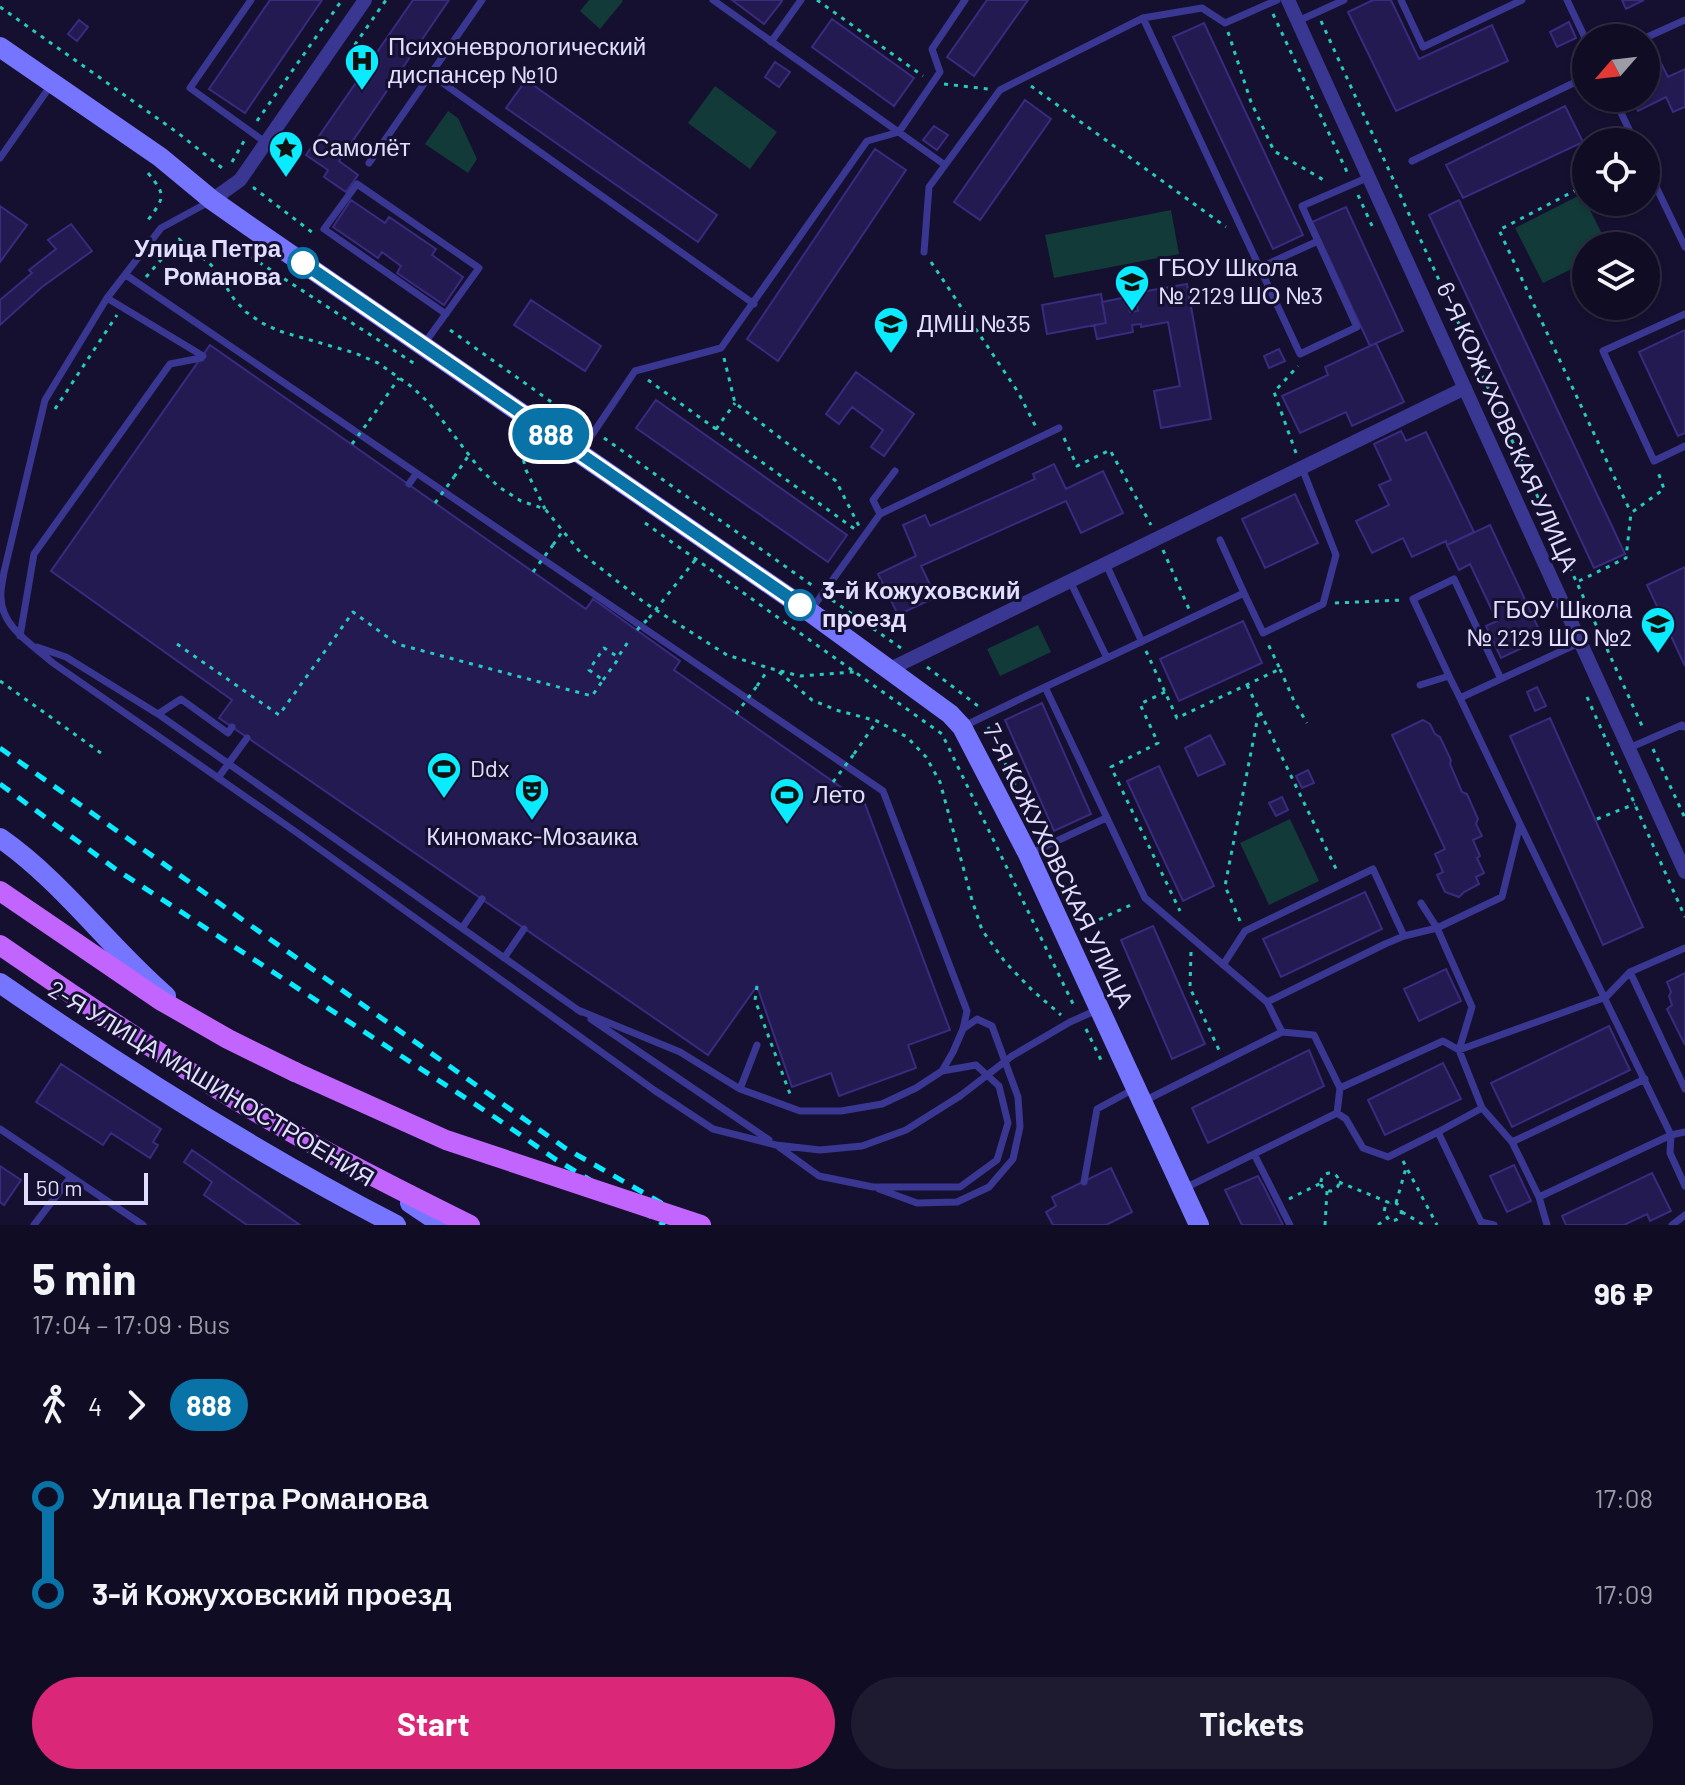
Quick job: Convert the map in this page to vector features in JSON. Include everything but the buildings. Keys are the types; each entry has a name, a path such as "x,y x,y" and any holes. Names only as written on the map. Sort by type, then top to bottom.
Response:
{"main road":[{"path":"0,891 160,1000 228,1039 295,1072 446,1140 701,1225"},
{"path":"0,945 205,1082 374,1178 470,1225"}],"street":[{"path":"212,200 240,180 365,0"},
{"name":"6-Я КОЖУХОВСКАЯ УЛИЦА","path":"1288,0 1685,872"},
{"name":"7-Я КОЖУХОВСКАЯ УЛИЦА","path":"0,47 160,157 212,200 810,612 950,714 962,727 1028,854 1199,1225"},
{"path":"890,669 1465,388"},
{"path":"0,838 51,880 137,971 176,1004 228,1039"},
{"name":"2-Я УЛИЦА МАШИНОСТРОЕНИЯ","path":"0,983 189,1107 325,1188 396,1225"},
{"path":"374,1178 443,1225"}],"lane":[{"path":"251,0 190,88 265,142"},
{"path":"369,163 482,0"},
{"path":"713,0 945,165"},
{"path":"771,42 801,0"},
{"path":"579,453 635,371 721,348 867,141 899,132 940,72 932,49 965,0"},
{"path":"924,252 929,187 1000,90 1143,18 1202,8 1225,23 1277,0"},
{"path":"1298,21 1344,0"},
{"path":"1401,0 1423,47 1522,0"},
{"path":"1567,0 1578,24"},
{"path":"1143,18 1300,354 1357,327 1302,206 1369,177"},
{"path":"1660,31 1685,20"},
{"path":"430,74 754,304"},
{"path":"0,158 52,84"},
{"path":"1412,161 1572,84"},
{"path":"423,346 440,323 479,268 357,184 324,229 446,314"},
{"path":"1660,195 1685,247"},
{"path":"212,200 161,228 107,298 45,400 4,572 1,600 7,619 20,636 53,663 713,1129 776,1145 820,1150 862,1146 906,1130 960,1096 1012,1056 1099,1009"},
{"path":"1261,267 1318,241"},
{"path":"126,275 883,791 967,1011 963,1029 942,1071"},
{"path":"20,636 34,554 170,364 202,357 107,298"},
{"path":"1685,314 1603,351 1654,461 1685,446"},
{"path":"223,354 236,352"},
{"path":"810,612 880,514 1059,428"},
{"path":"1220,540 1263,633 1323,604 1336,555 1302,468"},
{"path":"880,514 873,500 895,471"},
{"path":"409,484 416,474"},
{"path":"1106,563 1142,642"},
{"path":"1501,679 1454,579 1413,599 1671,1135 1670,1153 1685,1186"},
{"path":"1070,581 1107,658"},
{"path":"962,727 1244,593"},
{"path":"1460,698 1581,642"},
{"path":"35,646 66,657 158,714 819,1176 873,1187 917,1203 957,1202 989,1187 1013,1159 1020,1127 1018,1097 992,1026 977,1019 963,1029"},
{"path":"1420,685 1449,676"},
{"path":"1045,687 1145,898 1267,1002 1282,1032"},
{"path":"158,714 181,699 228,733 232,727"},
{"path":"1629,748 1682,725 1685,727"},
{"path":"218,778 247,738"},
{"path":"1028,854 1106,818"},
{"path":"1267,1002 1404,936 1437,928 1502,897 1520,824"},
{"path":"351,872 363,858"},
{"path":"1223,965 1245,931 1373,869 1404,936"},
{"path":"462,928 482,899"},
{"path":"1421,903 1437,928 1472,1007 1459,1050 1482,1108 1512,1142 1539,1197 1547,1225"},
{"path":"504,958 524,929"},
{"path":"1340,1088 1443,1041 1459,1050 1606,997 1630,972 1685,948"},
{"path":"1630,972 1685,1089"},
{"path":"578,1010 680,1052 740,1089 800,1111 841,1111 882,1104 942,1071 976,1065 999,1086 1008,1123 997,1160 960,1187 873,1187"},
{"path":"1084,1182 1097,1109 1224,1061 1282,1032 1314,1035 1340,1088 1337,1113"},
{"path":"740,1089 757,1045"},
{"path":"1512,1142 1645,1079"},
{"path":"1337,1113 1346,1119 1363,1148 1388,1157 1482,1108"},
{"path":"1183,1189 1337,1113"},
{"path":"0,1129 143,1225"},
{"path":"1438,1132 1481,1222 1494,1225"},
{"path":"1539,1197 1671,1135 1685,1132"},
{"path":"1254,1154 1290,1225"},
{"path":"34,1225 70,1178"},
{"path":"1672,1225 1685,1215"}],"path":[{"path":"0,7 227,171 250,131 342,0"},
{"path":"817,0 933,83 1000,90"},
{"path":"1317,13 1685,818"},
{"path":"1225,23 1251,102 1274,151 1340,190"},
{"path":"1022,79 1225,226"},
{"path":"148,220 161,202 161,189 149,173"},
{"path":"254,188 318,237"},
{"path":"1572,192 1499,230 1631,513 1626,558 1577,581"},
{"path":"139,286 179,239 214,268 246,312 279,331 355,353 378,363 429,403 479,468 499,487 521,501 545,509"},
{"path":"234,246 424,370"},
{"path":"924,252 1018,392 1041,437"},
{"path":"51,415 124,307"},
{"path":"440,323 914,657 978,706 1017,789"},
{"path":"1302,468 1274,392 1319,345"},
{"path":"721,348 735,403 836,481 863,535"},
{"path":"635,371 863,535"},
{"path":"352,444 399,378"},
{"path":"716,429 735,403"},
{"path":"1059,428 1077,466 1110,450 1158,538 1193,617"},
{"path":"528,439 515,430 526,470 545,509 580,552 645,603 727,655 800,676 854,672"},
{"path":"435,503 469,455"},
{"path":"1631,513 1664,489 1654,461"},
{"path":"644,522 942,734 1102,1062"},
{"path":"533,572 563,531"},
{"path":"637,630 696,559"},
{"path":"1323,604 1413,599"},
{"path":"177,644 279,715 353,612 397,644 592,696 630,639"},
{"path":"1263,633 1307,723"},
{"path":"1142,642 1177,718 1280,669"},
{"path":"603,680 589,670 604,648 618,658"},
{"path":"736,714 769,668"},
{"path":"777,670 812,700 877,721 907,737 926,757 940,782 982,930 1005,962 1032,990"},
{"path":"0,681 101,753"},
{"path":"1247,685 1343,884"},
{"path":"1165,692 1140,704 1158,743 1111,767 1191,936 1190,988 1224,1061"},
{"path":"1245,931 1225,886 1259,711"},
{"path":"833,782 877,721"},
{"path":"1597,819 1635,804"},
{"path":"1081,928 1145,898"},
{"path":"757,986 755,1000 790,1094"},
{"path":"1396,1203 1406,1166 1437,1225"},
{"path":"1325,1225 1327,1191 1321,1183 1322,1177 1332,1173 1339,1182 1396,1203 1402,1212 1424,1225"},
{"path":"1327,1191 1337,1188 1339,1182"},
{"path":"1279,1204 1321,1183"},
{"path":"1390,1203 1385,1207 1387,1218 1395,1223 1402,1212"},
{"path":"1378,1225 1387,1218"}],"green space":[{"path":"589,0 623,1 600,29 580,11"},
{"path":"715,86 777,132 750,169 688,123"},
{"path":"448,111 458,118 477,159 468,173 425,144"},
{"path":"1572,199 1572,216 1593,216 1601,232 1572,232 1572,269 1543,283 1515,228"},
{"path":"1171,210 1179,254 1054,278 1045,235"},
{"path":"1038,625 1051,652 1000,676 987,649"},
{"path":"1290,819 1319,881 1269,905 1240,843"}],"railway":[{"path":"0,748 565,1148 700,1225"},
{"path":"0,784 114,868 555,1159 665,1225"}],"bus line":[{"name":"888","path":"303,263 800,605"}],"place":[{"name":"Психоневрологический диспансер №10","path":"362,92"},
{"name":"Самолёт","path":"286,179"},
{"name":"Улица Петра Романова","path":"303,263"},
{"name":"ГБОУ Школа № 2129 ШО №3","path":"1132,313"},
{"name":"ДМШ №35","path":"891,355"},
{"name":"3-й Кожуховский проезд","path":"800,605"},
{"name":"ГБОУ Школа № 2129 ШО №2","path":"1658,655"},
{"name":"Ddx","path":"444,800"},
{"name":"Киномакс-Мозаика","path":"532,822"},
{"name":"Лето","path":"787,826"}]}
